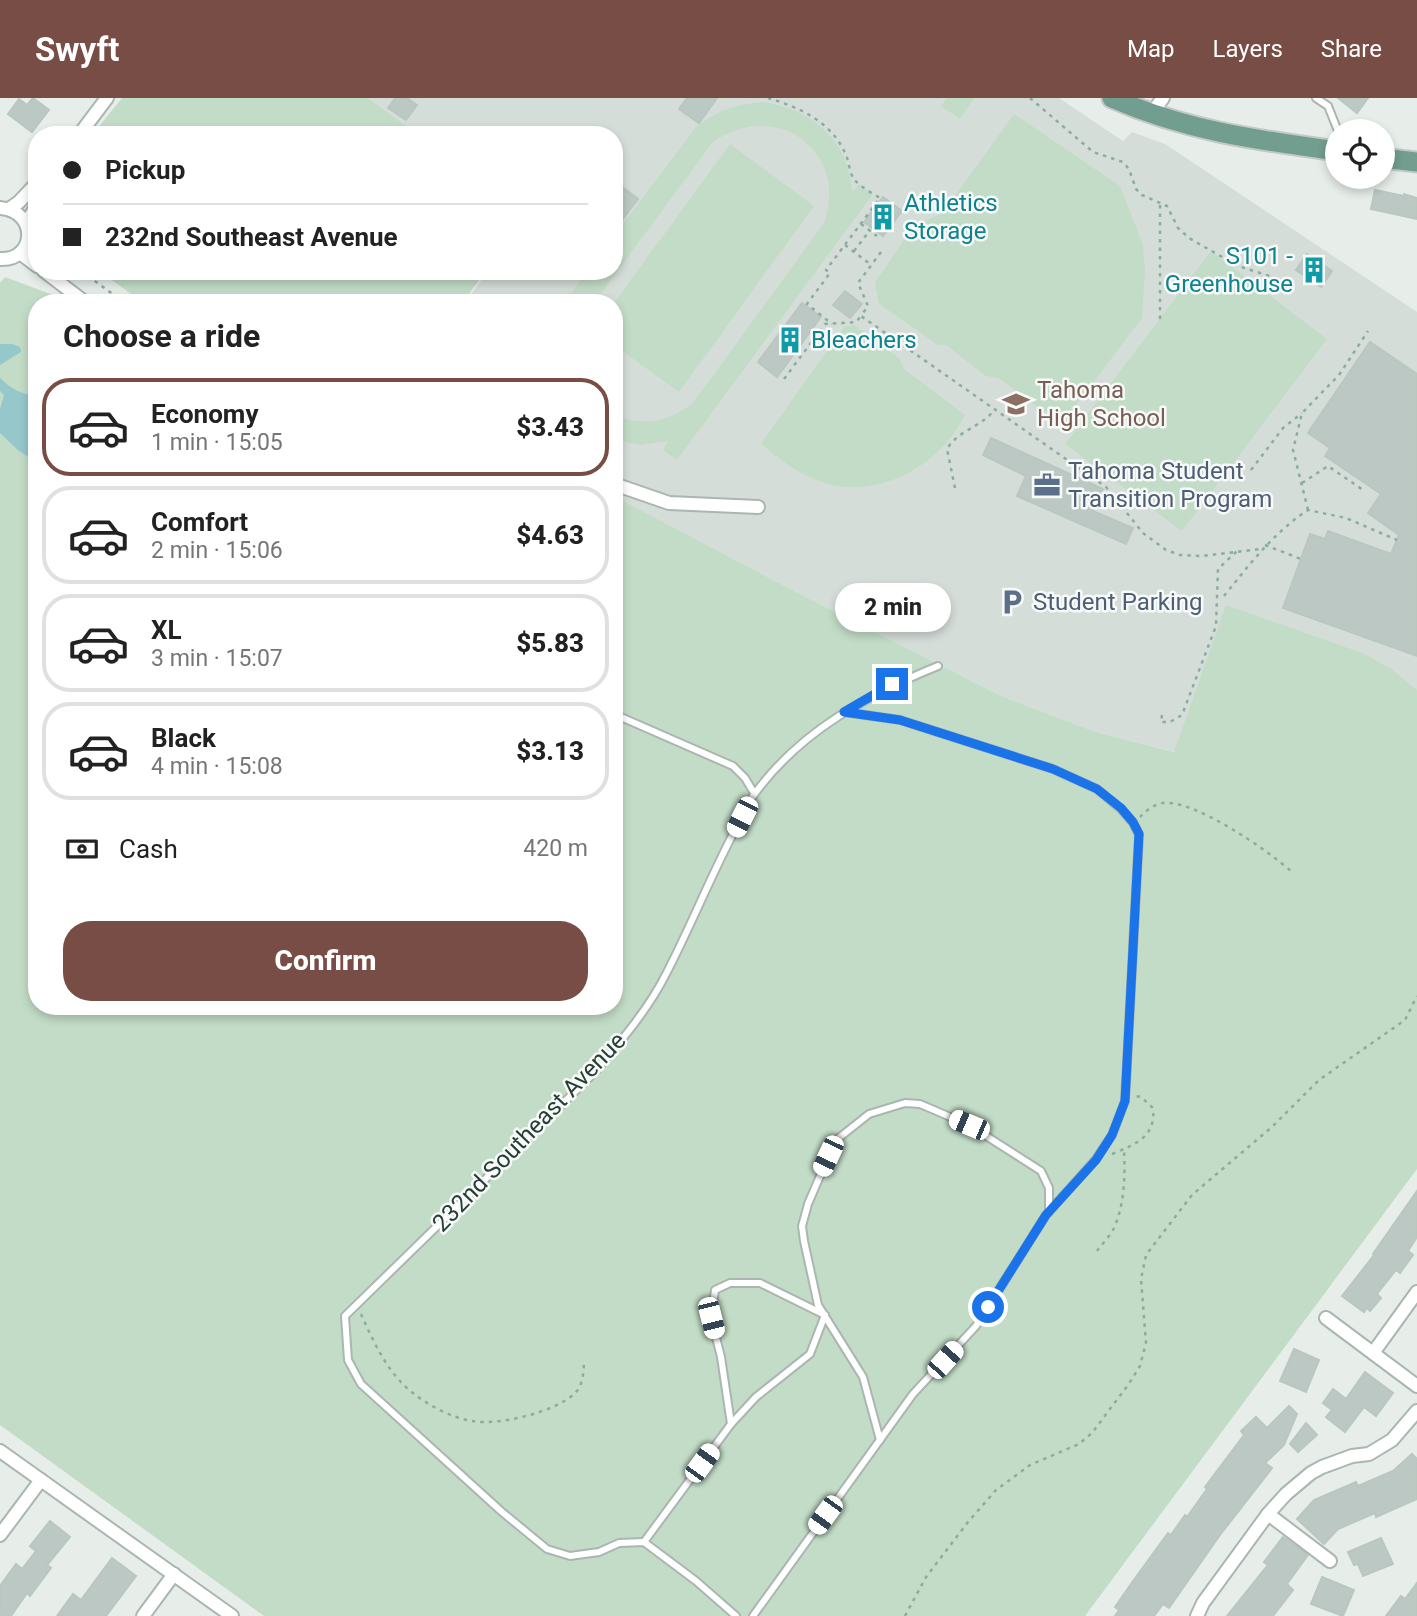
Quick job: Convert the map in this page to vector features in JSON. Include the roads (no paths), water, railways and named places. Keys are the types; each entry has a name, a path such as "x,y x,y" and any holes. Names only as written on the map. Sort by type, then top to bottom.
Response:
{"main road":[{"path":"1112,98 1150,115 1233,137 1325,149"},
{"path":"1395,159 1417,162"}],"street":[{"path":"86,126 107,98"},
{"path":"1150,115 1163,98"},
{"path":"5,208 19,202 28,192"},
{"path":"0,259 6,260 20,253 28,241 26,224 18,213 5,208"},
{"path":"20,253 28,259"},
{"path":"56,280 74,294"},
{"path":"58,280 61,284"},
{"path":"623,487 669,503 758,507"},
{"path":"1373,1353 1417,1292"},
{"path":"1326,1318 1417,1386"},
{"path":"1197,1616 1203,1603 1278,1501 1311,1473 1352,1456 1369,1454 1392,1440 1417,1411"},
{"path":"0,1451 232,1616"},
{"path":"0,1535 41,1480"},
{"path":"1268,1514 1330,1560"},
{"path":"143,1616 174,1574"}],"lane":[{"path":"1315,98 1328,106 1333,119"},
{"name":"232nd Southeast Avenue","path":"644,1542 619,1543 598,1552 570,1556 547,1549 502,1512 361,1384 348,1360 345,1316 594,1073 629,1030 665,977 754,793 785,758 844,712 892,684 938,666"},
{"path":"753,1616 914,1394 976,1326 1049,1212 1096,1160 1112,1135 1125,1101 1139,834 1133,822 1097,789 1053,769 900,720 844,712"},
{"path":"623,718 733,766 745,778 754,793"},
{"path":"880,1440 863,1377 818,1305 802,1226 835,1141 869,1114 905,1103 920,1104 969,1125 1041,1171 1049,1188 1049,1212"},
{"path":"731,1424 721,1357 711,1318 715,1290 730,1283 760,1283 825,1315"},
{"path":"736,1616 696,1581 644,1542 731,1424 756,1396 810,1354 825,1315"}],"water":[{"path":"0,344 20,347 21,352 0,365"},
{"path":"0,378 28,394 28,456 0,433 0,409 4,395 0,391"}],"place":[{"name":"Athletics Storage","path":"883,217"},
{"name":"S101 - Greenhouse","path":"1314,270"},
{"name":"Bleachers","path":"790,340"},
{"name":"Tahoma High School","path":"1016,404"},
{"name":"Tahoma Student Transition Program","path":"1047,485"},
{"name":"Student Parking","path":"1012,602"}]}
